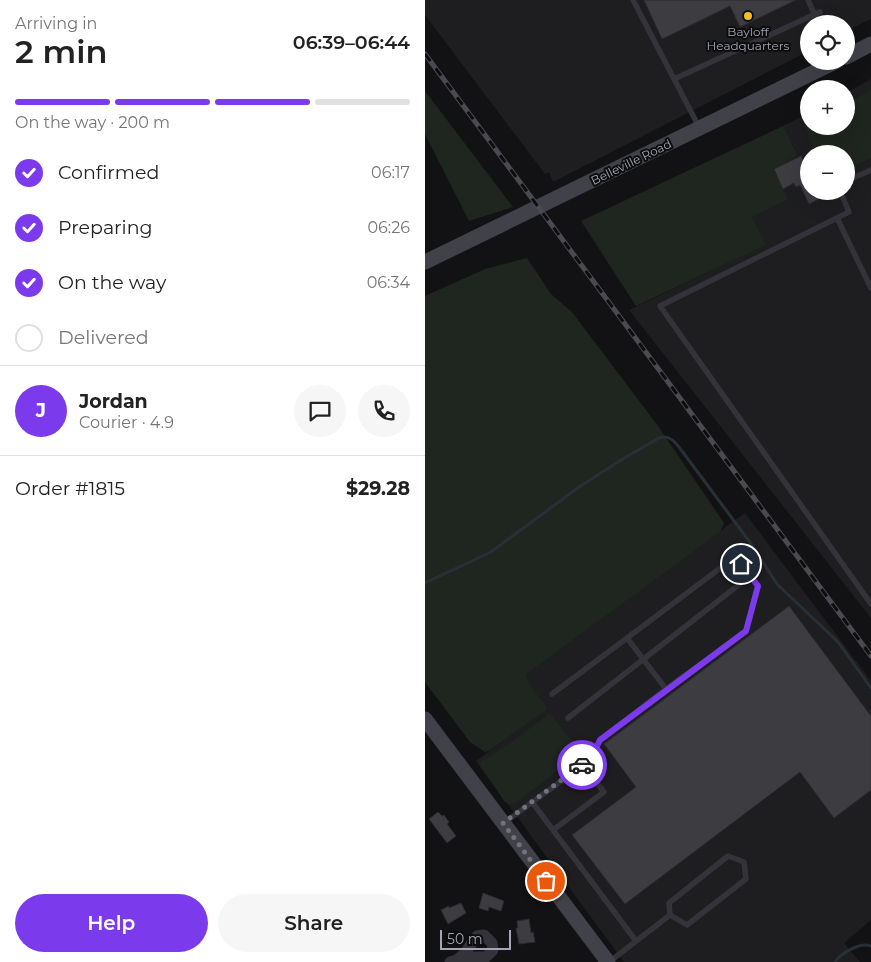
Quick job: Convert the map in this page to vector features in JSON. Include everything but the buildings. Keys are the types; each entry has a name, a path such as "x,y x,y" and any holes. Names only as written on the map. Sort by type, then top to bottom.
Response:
{"main road":[{"path":"855,52 871,44"},
{"name":"Belleville Road","path":"425,262 819,70"},
{"path":"425,719 608,962"}],"lane":[{"path":"633,0 700,128"},
{"path":"674,79 817,14 808,0"},
{"path":"855,177 871,170"},
{"path":"844,200 849,212 659,306 871,604"},
{"path":"837,218 871,288"},
{"path":"503,823 590,760 600,740 746,631 758,586 741,564 727,563 551,694"},
{"path":"568,718 750,576"},
{"path":"627,638 666,689"},
{"path":"553,830 604,792 583,764"},
{"path":"532,802 636,941"},
{"path":"728,856 744,862 746,879 687,925 670,915 669,903 728,856"},
{"path":"608,962 670,915"}],"shaded area":[{"path":"425,0 871,0 871,19 855,27 855,15 800,15 800,56 553,182 549,172 545,174 425,15"},
{"path":"871,79 871,618 629,310 765,245 752,217 772,169 798,156 783,126 800,118 800,135 855,135 855,88"},
{"path":"871,90 871,158 855,166 855,145 812,145 809,135 855,135 855,99"},
{"path":"425,91 513,207 469,221 425,134"},
{"path":"783,126 798,156 773,169 788,199 752,217 766,245 636,306 581,221"},
{"path":"527,258 551,294 572,312 658,426 724,523 720,532 526,674 530,685 547,708 485,752 470,742 425,682 425,296 485,269"},
{"path":"745,513 871,681 871,920 844,943 860,962 624,962 476,761 544,711 518,676"},
{"path":"550,713 581,753 515,803 505,802 480,766 481,762"}],"waterway":[{"path":"425,583 491,552 579,487 659,438 666,437 670,438 680,448 752,545 777,584 838,642 871,688"},
{"path":"835,962 851,949 867,945 871,946"}],"railway":[{"path":"425,54 871,656"}],"way so far":[{"path":"546,881 503,823 582,765"}],"place":[{"name":"Bayloff Headquarters","path":"748,16"}],"route":[{"path":"582,765 590,760 600,740 746,631 758,586 741,564"}]}
